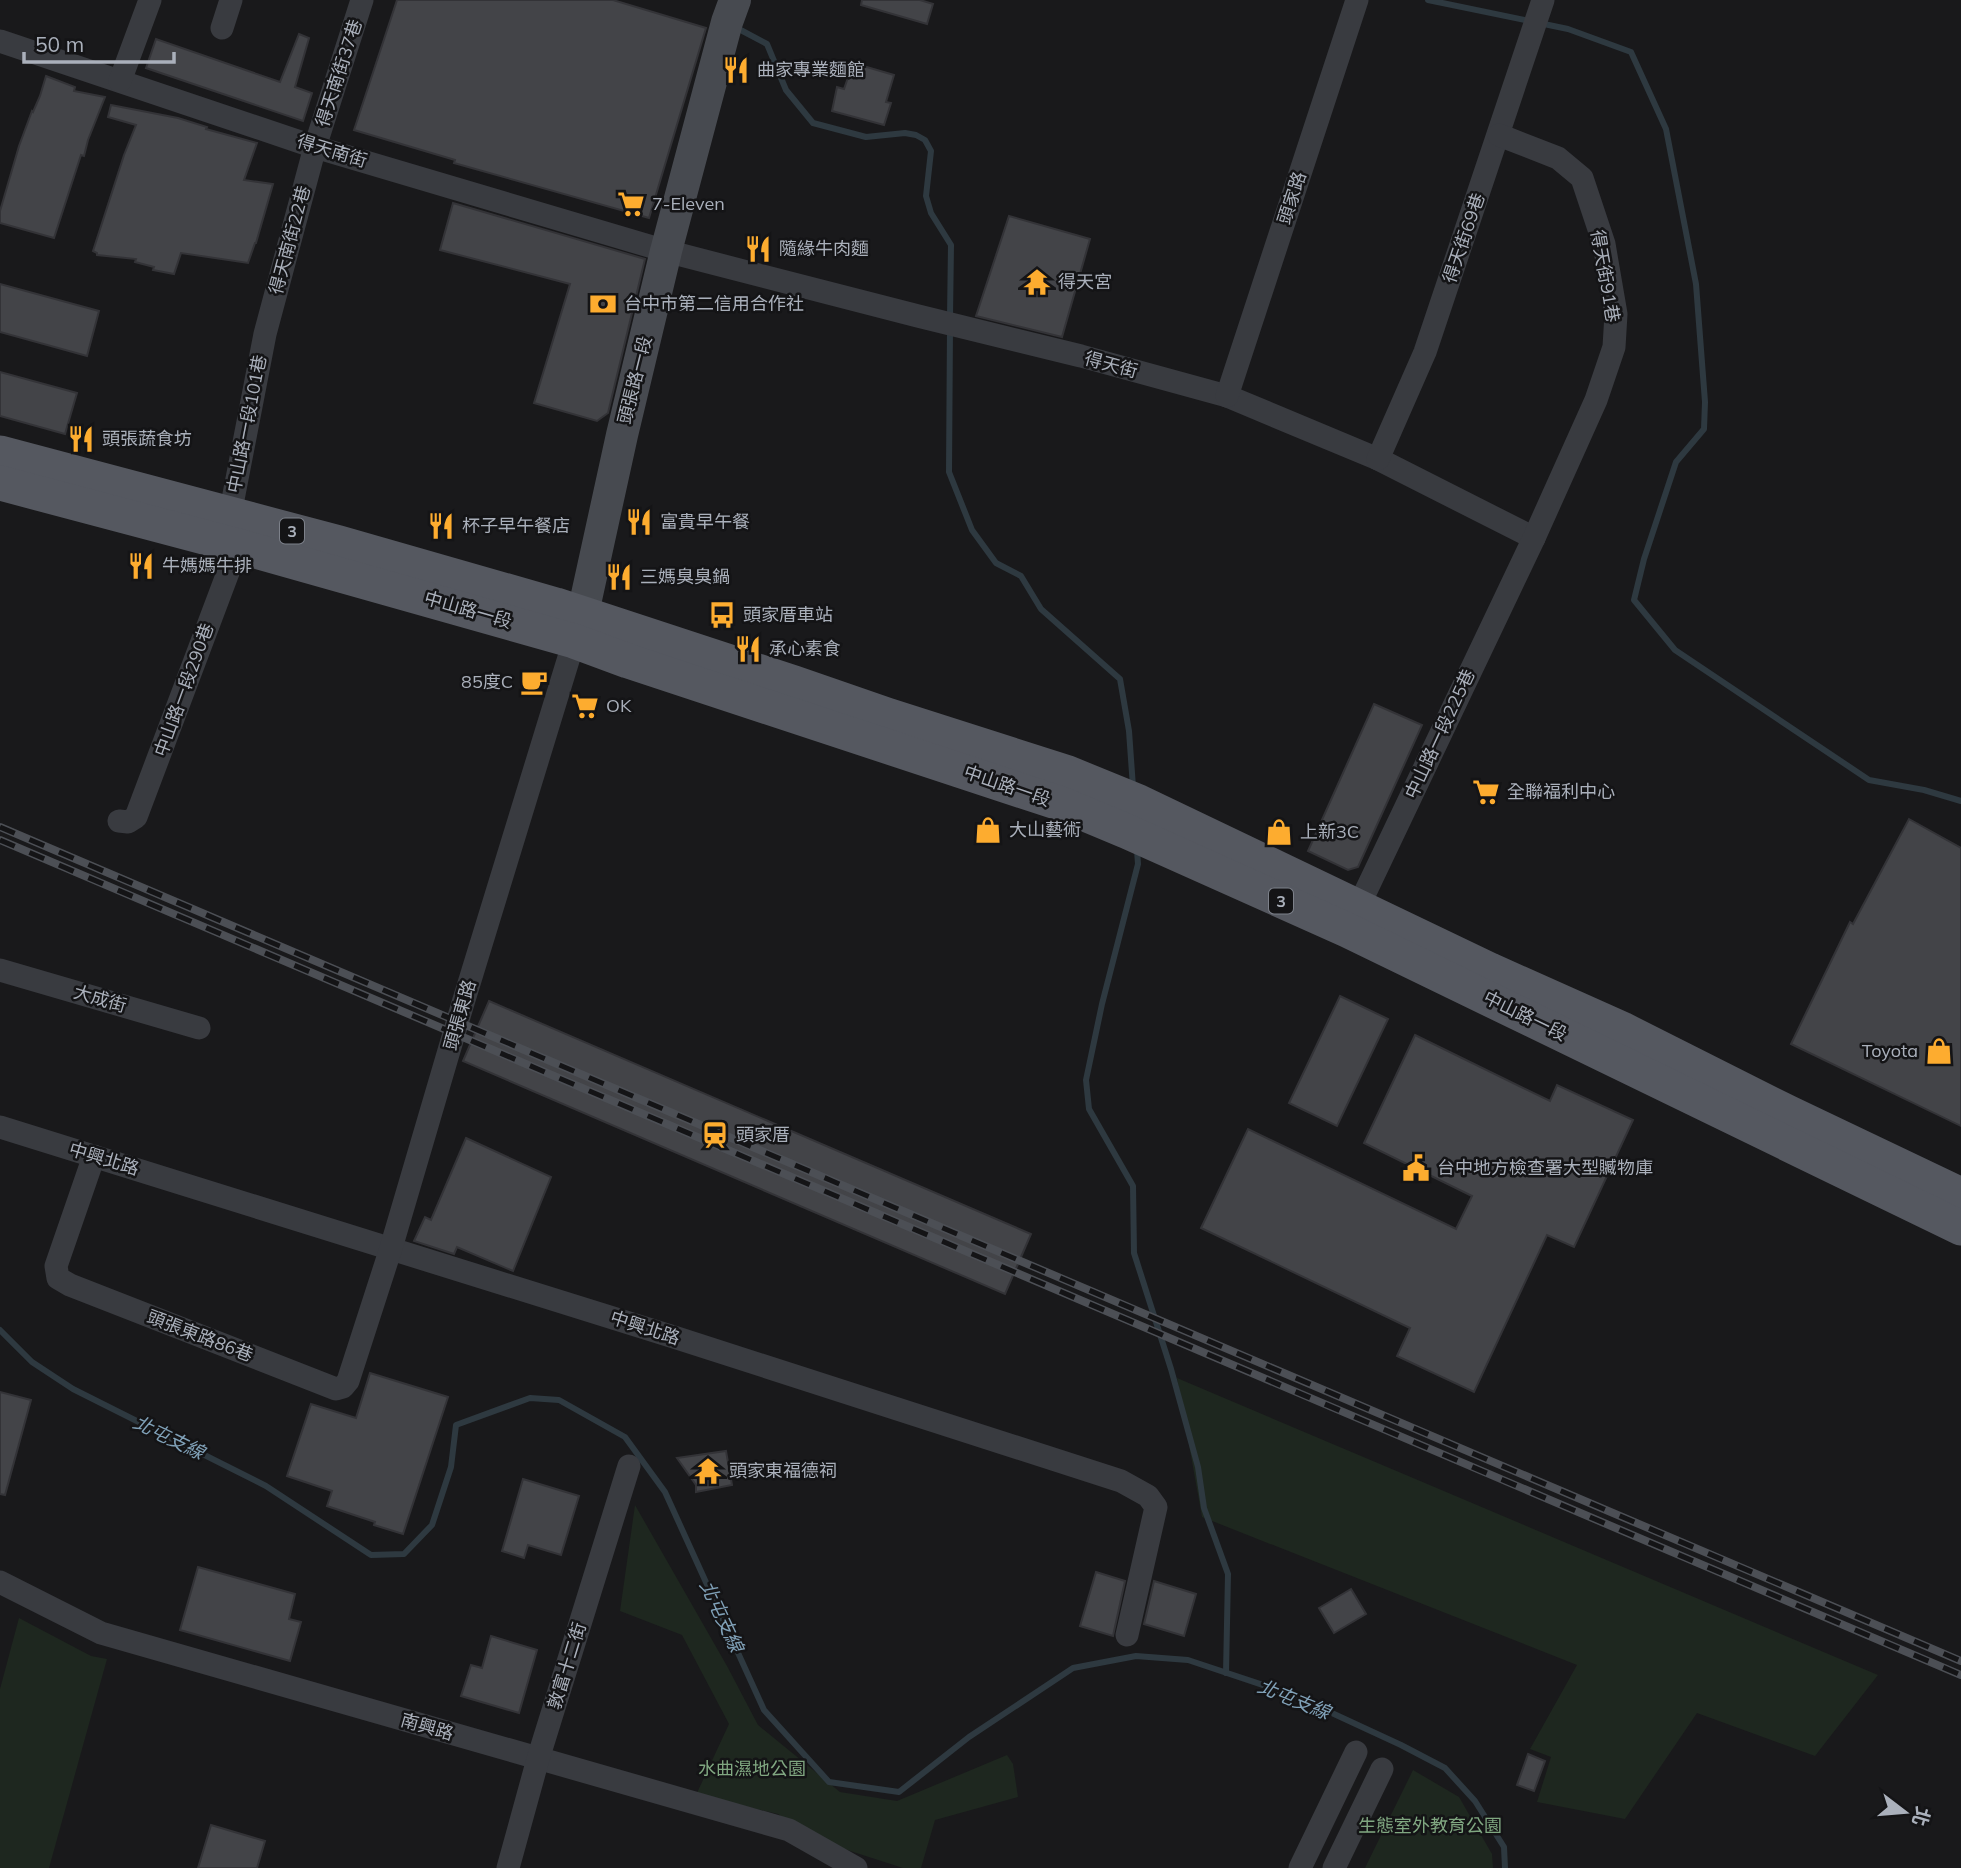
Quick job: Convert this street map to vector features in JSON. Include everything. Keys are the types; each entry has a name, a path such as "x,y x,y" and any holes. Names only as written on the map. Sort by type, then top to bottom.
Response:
{"main road":[{"name":"中山路一段","path":"0,453 234,530"},
{"name":"中山路一段","path":"0,482 418,564 579,627 887,715 1068,773 1139,802 1353,918 1961,1228"},
{"name":"中山路一段","path":"1353,918 1490,970 1622,1029 1961,1195"}],"street":[{"path":"120,81 150,0"},
{"path":"222,28 231,0"},
{"name":"得天南街37巷","path":"315,146 362,0"},
{"name":"頭張路一段","path":"579,627 666,251 735,0"},
{"name":"頭家路","path":"1227,396 1357,0"},
{"name":"得天街69巷","path":"1378,459 1425,352 1541,6"},
{"name":"得天南街","path":"0,41 315,146 666,251"},
{"name":"得天街91巷","path":"1499,135 1558,158 1581,178 1604,244 1616,314 1614,347 1596,400 1534,538"},
{"name":"得天南街22巷","path":"265,334 315,146"},
{"name":"得天街","path":"666,251 1081,356 1227,396 1378,459 1534,538"},
{"name":"中山路一段101巷","path":"234,530 265,334"},
{"name":"中山路一段290巷","path":"119,821 128,822 136,817 234,530"},
{"name":"中山路一段225巷","path":"1353,918 1534,538"},
{"name":"頭張東路","path":"343,1387 348,1381 391,1248 579,627"},
{"name":"大成街","path":"0,970 199,1028"},
{"name":"中興北路","path":"0,1127 833,1387 1121,1482 1148,1496 1156,1507 1127,1635"},
{"name":"頭張東路86巷","path":"94,1156 56,1266 58,1278 147,1316 336,1389 343,1387"},
{"name":"敦富十二街","path":"508,1868 538,1759 629,1466"},
{"name":"南興路","path":"0,1582 101,1633 789,1830 856,1868"},
{"path":"1300,1868 1356,1752"},
{"path":"1334,1868 1382,1769"}],"green space":[{"path":"1177,1378 1878,1675 1815,1756 1697,1713 1625,1819 1537,1802 1551,1757 1530,1749 1577,1665 1202,1517"},
{"name":"水曲濕地公園","path":"635,1505 758,1725 840,1792 897,1801 1007,1755 1013,1764 1018,1797 935,1820 921,1868 903,1868 810,1838 778,1814 696,1795 729,1724 682,1635 620,1611"},
{"path":"19,1618 91,1656 107,1659 49,1868 0,1868 0,1689"},
{"name":"生態室外教育公園","path":"1413,1770 1459,1797 1492,1854 1493,1868 1365,1868"}],"building":[{"path":"397,0 613,0 706,28 649,218 454,163 455,160 354,130"},
{"path":"862,0 920,0 933,4 927,24 861,5"},
{"path":"299,34 309,38 295,87 312,93 303,121 146,68 156,39 280,82"},
{"path":"853,63 894,75 886,102 891,103 884,125 832,111 837,87 844,89"},
{"path":"46,76 75,87 74,91 105,97 84,156 81,155 54,238 0,223 0,211 19,146"},
{"path":"111,105 178,118 257,143 244,180 273,184 248,263 181,253 174,274 153,270 154,267 135,262 136,259 97,255 93,251 136,125 108,117"},
{"path":"453,203 645,259 608,413 597,421 534,403 570,284 440,250"},
{"name":"得天宮","path":"1009,216 1090,239 1062,337 976,316"},
{"path":"0,284 99,311 87,356 0,332"},
{"path":"0,372 77,393 65,434 0,416"},
{"path":"1374,704 1422,725 1358,867 1348,870 1308,851"},
{"path":"1909,819 1961,848 1961,1126 1791,1044 1850,922 1853,924"},
{"path":"1340,996 1388,1019 1337,1126 1289,1103"},
{"path":"489,1001 1031,1234 1005,1294 463,1061"},
{"path":"1415,1035 1550,1101 1557,1085 1633,1120 1574,1247 1547,1235 1474,1392 1397,1356 1410,1328 1201,1228 1248,1129 1456,1229 1472,1196 1364,1143"},
{"path":"466,1138 551,1177 513,1271 457,1247 454,1254 414,1241 425,1217 431,1220"},
{"path":"370,1373 448,1397 403,1534 327,1506 332,1491 287,1476 311,1404 356,1418"},
{"path":"0,1392 31,1400 5,1495 0,1494"},
{"name":"頭家東福德祠","path":"726,1451 732,1485 696,1492 696,1485 677,1458"},
{"path":"523,1479 579,1496 561,1555 528,1545 524,1558 502,1551"},
{"path":"198,1567 295,1594 289,1619 301,1622 290,1661 180,1630"},
{"path":"1096,1572 1125,1581 1113,1636 1080,1626"},
{"path":"1154,1581 1196,1594 1184,1636 1144,1624"},
{"path":"1351,1589 1366,1614 1334,1633 1319,1608"},
{"path":"491,1636 537,1650 519,1713 461,1696 471,1665 482,1668"},
{"path":"1528,1754 1545,1761 1534,1791 1517,1785"},
{"path":"211,1825 265,1841 257,1868 198,1868"}],"waterway":[{"path":"1428,0 1568,29 1631,52 1666,129 1696,284 1705,402 1704,429 1676,462 1644,559 1634,600 1675,650 1869,780 1924,790 1961,801"},
{"path":"735,27 767,44 786,90 813,123 866,137 905,133 925,140 931,151 926,196 931,213 951,245 950,317"},
{"path":"950,328 949,472 972,530 996,563 1021,576 1041,609 1120,679 1129,731 1133,787"},
{"path":"1137,850 1138,864 1102,1004 1086,1080 1089,1109 1133,1186 1134,1253 1171,1369 1198,1467 1204,1508 1228,1574 1226,1673"},
{"name":"北屯支線","path":"0,1330 32,1362 73,1389 266,1486 371,1555 404,1554 432,1525 451,1467 456,1425 530,1398 559,1400 625,1437 665,1492 764,1710 829,1782 899,1792 969,1737 1073,1668 1136,1656 1188,1660 1293,1695 1445,1768 1475,1801 1504,1847 1505,1868"}],"railway":[{"path":"0,827 1961,1661"},
{"path":"0,840 1961,1675"}],"place":[{"name":"曲家專業麵館","path":"736,70"},
{"name":"7-Eleven","path":"631,204"},
{"name":"隨緣牛肉麵","path":"758,249"},
{"name":"得天宮","path":"1037,282"},
{"name":"台中市第二信用合作社","path":"603,304"},
{"name":"頭張蔬食坊","path":"81,439"},
{"name":"富貴早午餐","path":"639,522"},
{"name":"杯子早午餐店","path":"441,526"},
{"name":"牛媽媽牛排","path":"141,566"},
{"name":"三媽臭臭鍋","path":"619,577"},
{"name":"頭家厝車站","path":"722,615"},
{"name":"承心素食","path":"748,649"},
{"name":"85度C","path":"534,682"},
{"name":"OK","path":"585,706"},
{"name":"全聯福利中心","path":"1486,792"},
{"name":"大山藝術","path":"988,830"},
{"name":"上新3C","path":"1279,832"},
{"name":"Toyota","path":"1939,1051"},
{"name":"頭家厝","path":"715,1135"},
{"name":"台中地方檢查署大型贓物庫","path":"1416,1168"},
{"name":"頭家東福德祠","path":"708,1471"}]}
